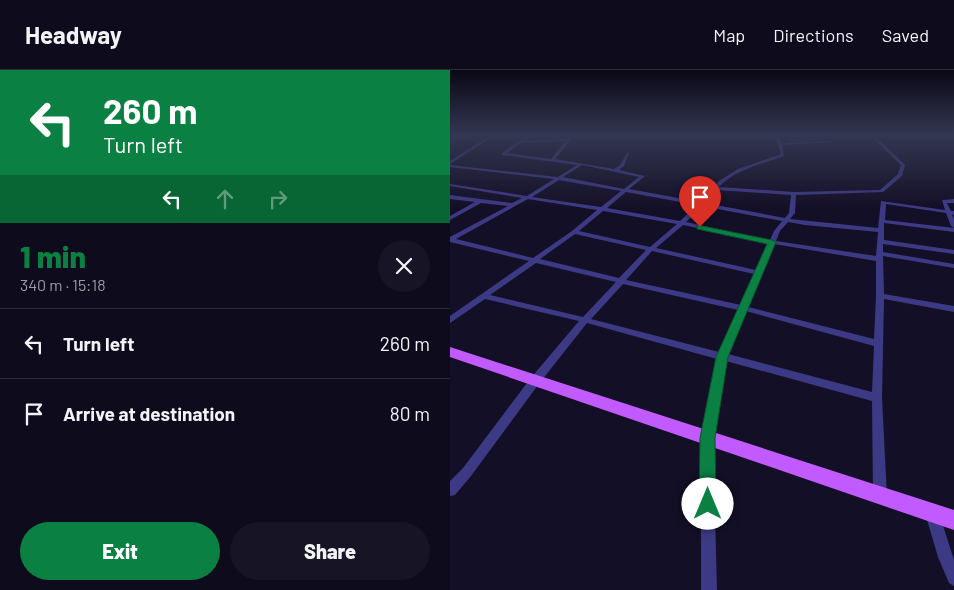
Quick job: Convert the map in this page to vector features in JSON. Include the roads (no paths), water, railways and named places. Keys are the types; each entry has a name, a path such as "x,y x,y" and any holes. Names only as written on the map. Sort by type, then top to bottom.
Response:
{"main road":[{"path":"450,352 534,382 954,520"}],"street":[{"path":"450,320 574,232 643,176 554,159"},
{"path":"616,170 622,166 625,159"},
{"path":"450,490 467,472 534,382 585,320 651,249 703,203 715,188 740,170 771,159"},
{"path":"715,188 794,194 881,191 900,175 903,164 898,159"},
{"path":"450,164 558,178 816,224 881,230"},
{"path":"450,240 513,206 581,164"},
{"path":"450,185 682,223 772,242 954,266"},
{"path":"880,497 877,398 880,257 882,242 881,191"},
{"path":"709,590 707,438 722,357 777,231 788,219 794,207 794,194"},
{"path":"450,197 513,206"},
{"path":"450,218 480,201"},
{"path":"954,201 944,201 951,212 954,226"},
{"path":"882,202 951,212"},
{"path":"882,221 954,230"},
{"path":"574,232 759,273"},
{"path":"450,240 534,261 744,308 878,342"},
{"path":"882,242 954,252"},
{"path":"483,296 585,320 877,398"},
{"path":"880,296 954,309"},
{"path":"932,512 943,550 954,578"}]}
